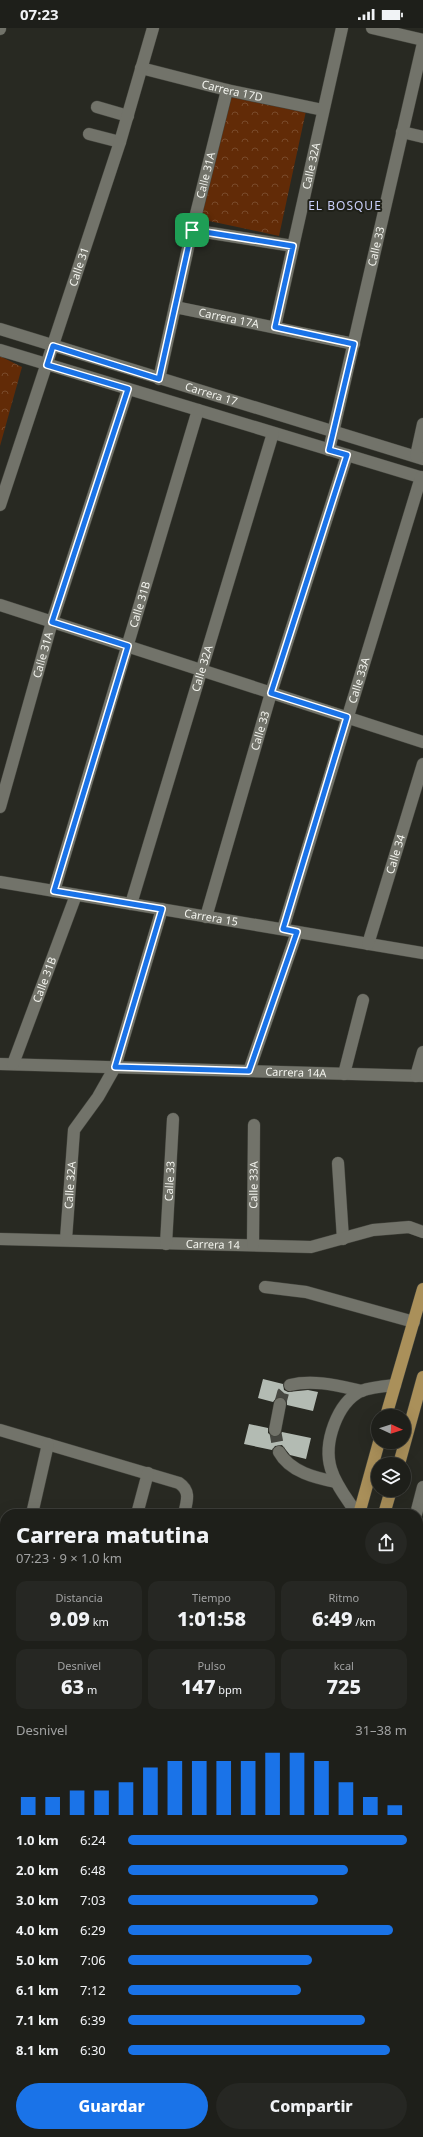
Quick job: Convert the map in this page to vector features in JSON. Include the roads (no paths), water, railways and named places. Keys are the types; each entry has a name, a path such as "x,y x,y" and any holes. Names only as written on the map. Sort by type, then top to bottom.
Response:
{"main road":[{"path":"388,1409 423,1289"},
{"path":"400,1457 422,1380"},
{"path":"359,1509 377,1449"},
{"path":"385,1509 389,1497"}],"street":[{"name":"Calle 31","path":"0,505 120,142 153,28"},
{"name":"Calle 32A","path":"275,327 342,28"},
{"path":"372,28 423,42"},
{"name":"Calle 33","path":"329,450 423,42"},
{"name":"Carrera 17D","path":"141,68 227,90 323,110"},
{"name":"Calle 31A","path":"159,379 192,230 227,90"},
{"path":"97,107 128,116"},
{"path":"402,132 423,137"},
{"path":"88,134 120,142"},
{"path":"192,230 293,246"},
{"name":"Carrera 17A","path":"175,307 354,344"},
{"name":"Carrera 17","path":"0,329 159,379 420,457"},
{"name":"Carrera 17","path":"0,350 422,477"},
{"name":"Calle 31A","path":"0,807 52,622 128,389"},
{"name":"Calle 31B","path":"54,891 198,410"},
{"path":"420,457 423,424"},
{"name":"Calle 32A","path":"131,904 273,433"},
{"name":"Calle 33","path":"206,917 271,693 347,455"},
{"name":"Calle 33A","path":"283,929 422,477"},
{"path":"0,605 423,742"},
{"name":"Calle 34","path":"368,944 423,764"},
{"name":"Carrera 15","path":"0,882 423,953"},
{"name":"Calle 31B","path":"13,1064 76,895"},
{"path":"115,1067 162,909"},
{"path":"249,1071 297,932"},
{"path":"344,1074 364,1000"},
{"path":"419,1076 423,1052"},
{"name":"Carrera 14A","path":"0,1064 419,1076"},
{"name":"Calle 32A","path":"66,1239 74,1130 98,1097 115,1067"},
{"name":"Calle 33","path":"166,1244 173,1119"},
{"name":"Calle 33A","path":"253,1245 254,1125"},
{"path":"338,1162 343,1239"},
{"name":"Carrera 14","path":"0,1238 311,1247 372,1230 409,1227 423,1232"},
{"path":"265,1287 306,1292 414,1322"},
{"path":"290,1385 303,1382 318,1383 362,1391"},
{"path":"355,1509 336,1482 330,1467 329,1449 333,1429 340,1412 349,1399 362,1391 394,1384"},
{"path":"274,1430 280,1404"},
{"path":"0,1430 179,1483 186,1487 188,1494 185,1509"},
{"path":"33,1509 48,1444"},
{"path":"279,1452 283,1460 292,1467 305,1473 336,1482"},
{"path":"138,1509 148,1473"},
{"path":"417,1509 423,1487"}],"tunnel":[{"path":"280,1404 283,1393 290,1385"},
{"path":"275,1430 279,1452"}],"district":[{"name":"EL BOSQUE","path":"345,206"}]}
